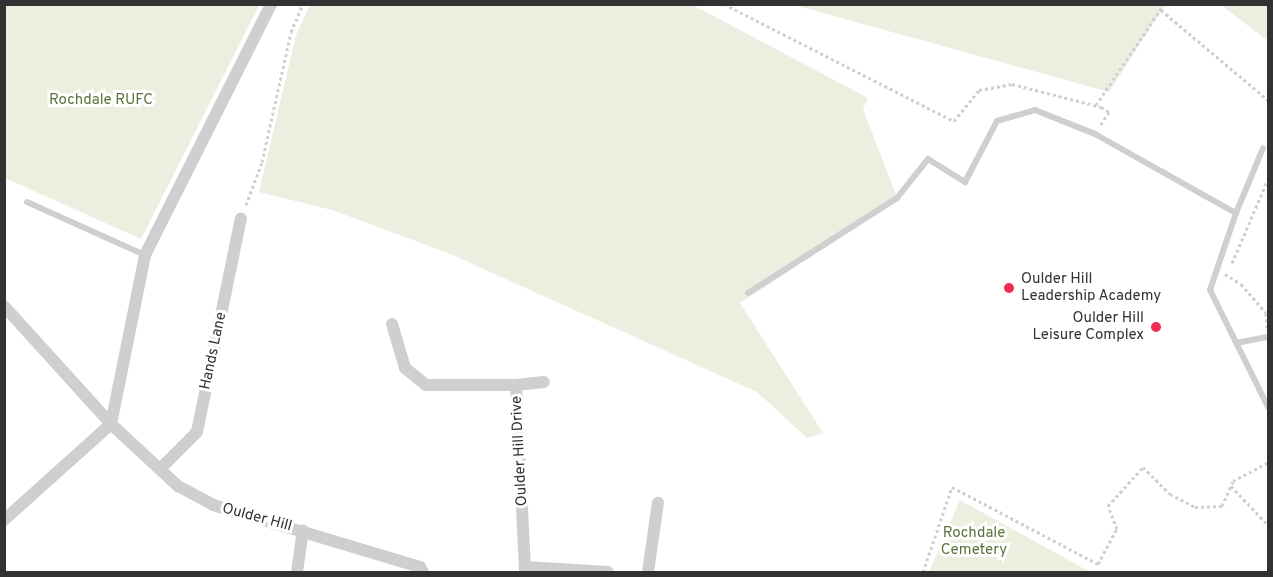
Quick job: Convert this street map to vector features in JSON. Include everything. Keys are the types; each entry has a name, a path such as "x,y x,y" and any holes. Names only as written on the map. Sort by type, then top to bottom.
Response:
{"street":[{"path":"4,520 111,424 145,255 271,4"},
{"name":"Hands Lane","path":"160,469 197,432 241,218"},
{"name":"Oulder Hill","path":"4,306 111,424 178,486 213,505 303,530 420,567 423,573"},
{"name":"Oulder Hill Drive","path":"392,324 405,368 426,386 516,385 526,570"},
{"path":"516,385 544,382"},
{"path":"648,573 658,503"},
{"path":"297,573 303,530"},
{"path":"526,570 608,573"}],"lane":[{"path":"748,293 897,198 928,159 965,182 997,121 1035,110 1095,134 1236,213"},
{"path":"1263,148 1215,265 1210,290 1269,407"},
{"path":"27,202 145,255"},
{"path":"1236,343 1268,337"}],"path":[{"path":"241,218 262,162 291,32 303,4"},
{"path":"724,4 954,121 979,90 1012,84 1096,105 1109,112 1095,134"},
{"path":"1096,105 1164,4"},
{"path":"1161,10 1269,100"},
{"path":"1226,275 1269,180"},
{"path":"1215,265 1241,284 1266,313 1268,337"},
{"path":"923,573 952,488 1098,564 1117,529 1108,506 1143,467 1170,494 1195,507 1222,506 1231,486 1269,462"},
{"path":"1231,486 1269,525"}],"green space":[{"name":"Rochdale RUFC","path":"5,4 259,5 141,239 5,178"},
{"path":"691,4 868,98 863,109 898,200 740,303 823,433 807,438 757,392 448,253 332,210 259,192 296,35 310,5"},
{"path":"794,5 1165,5 1109,92"},
{"path":"1221,5 1268,5 1268,41"},
{"name":"Rochdale Cemetery","path":"960,500 1090,572 929,572"}],"place":[{"name":"Oulder Hill Leadership Academy","path":"1009,288"},
{"name":"Oulder Hill Leisure Complex","path":"1156,327"}]}
